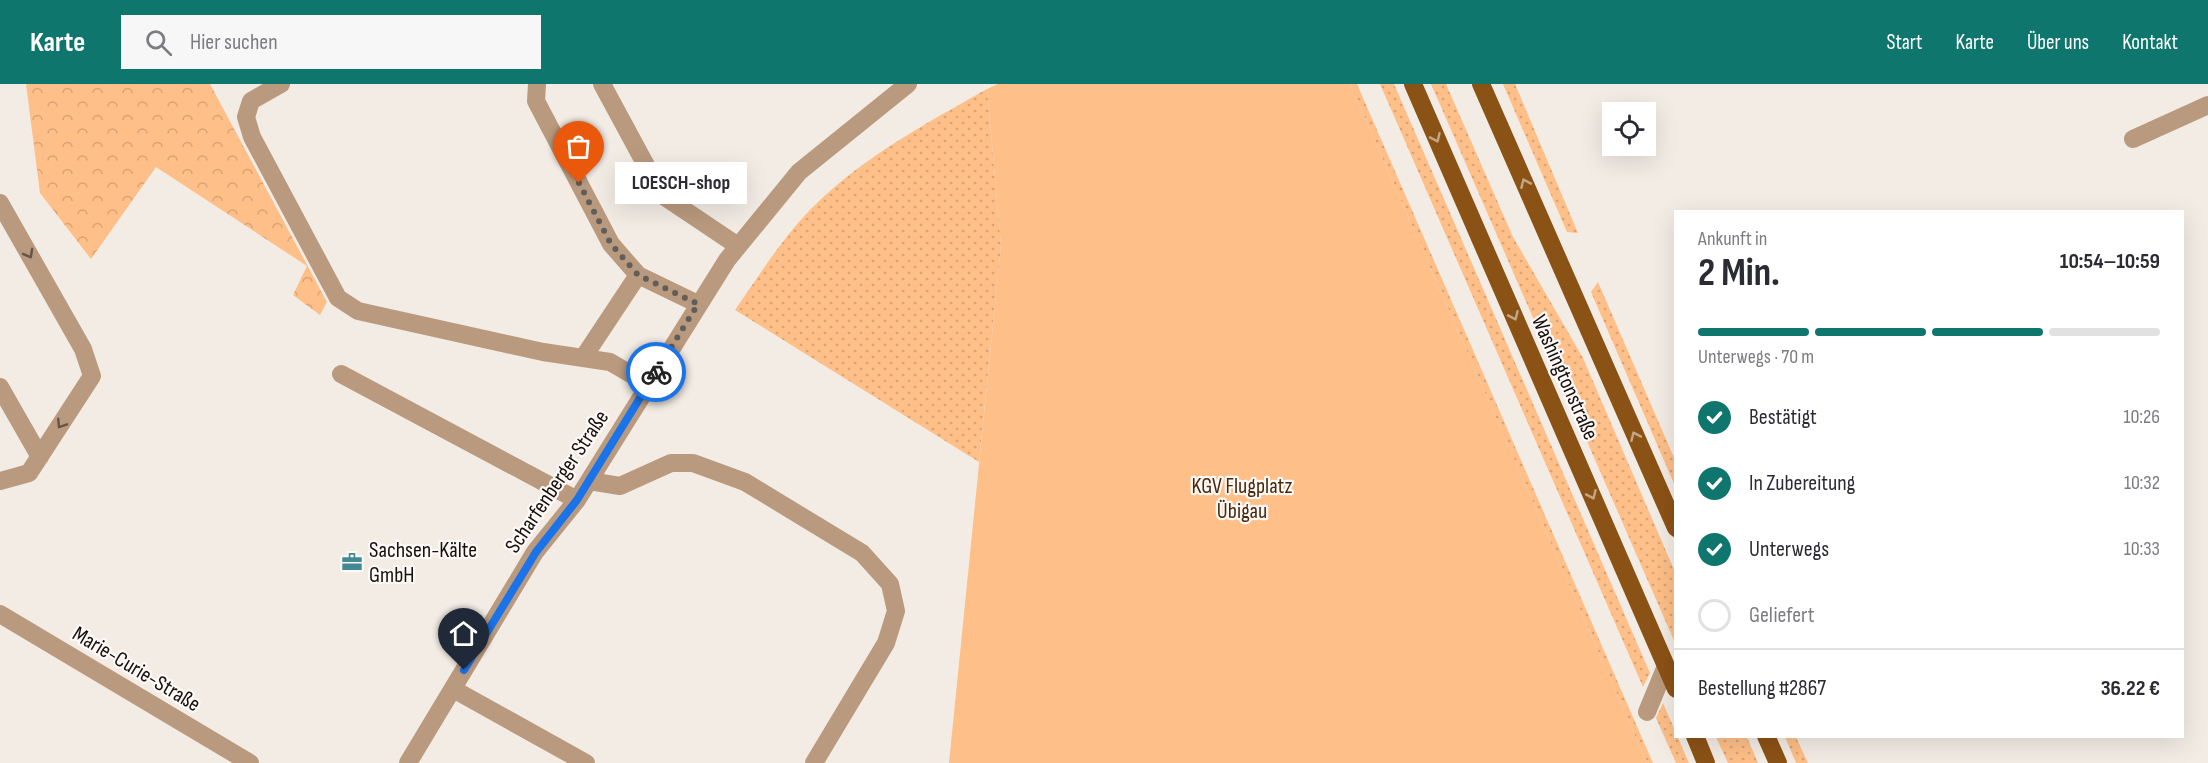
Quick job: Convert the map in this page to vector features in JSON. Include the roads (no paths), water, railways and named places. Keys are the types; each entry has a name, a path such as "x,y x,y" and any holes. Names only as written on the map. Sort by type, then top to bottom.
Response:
{"main road":[{"name":"Washingtonstraße","path":"1413,84 1674,684"},
{"name":"Washingtonstraße","path":"1481,84 1674,523"},
{"path":"1696,738 1707,763"},
{"path":"1767,738 1778,763"}],"street":[{"path":"281,84 250,101 246,117 252,137 338,298 358,310 543,352 610,362 648,384"},
{"path":"537,84 536,101 611,244 638,275 698,304"},
{"path":"602,84 662,195 738,246"},
{"name":"Scharfenberger Straße","path":"408,763 536,552 577,500 698,304 738,246 799,172 908,84"},
{"path":"2133,139 2208,105"},
{"path":"0,203 83,349 92,376 29,473 0,481"},
{"path":"583,358 638,275"},
{"path":"341,374 577,500"},
{"path":"0,387 40,457"},
{"path":"589,481 621,486 671,464 693,463 745,482 862,553 890,584 896,611 886,643 814,763"},
{"name":"Marie-Curie-Straße","path":"0,614 250,763"},
{"path":"1647,712 1666,666"},
{"path":"453,689 585,763"}],"place":[{"name":"LOESCH-shop","path":"579,183"},
{"name":"Sachsen-Kälte GmbH","path":"352,562"}],"park label":[{"name":"KGV Flugplatz Übigau","path":"1242,498"}]}
